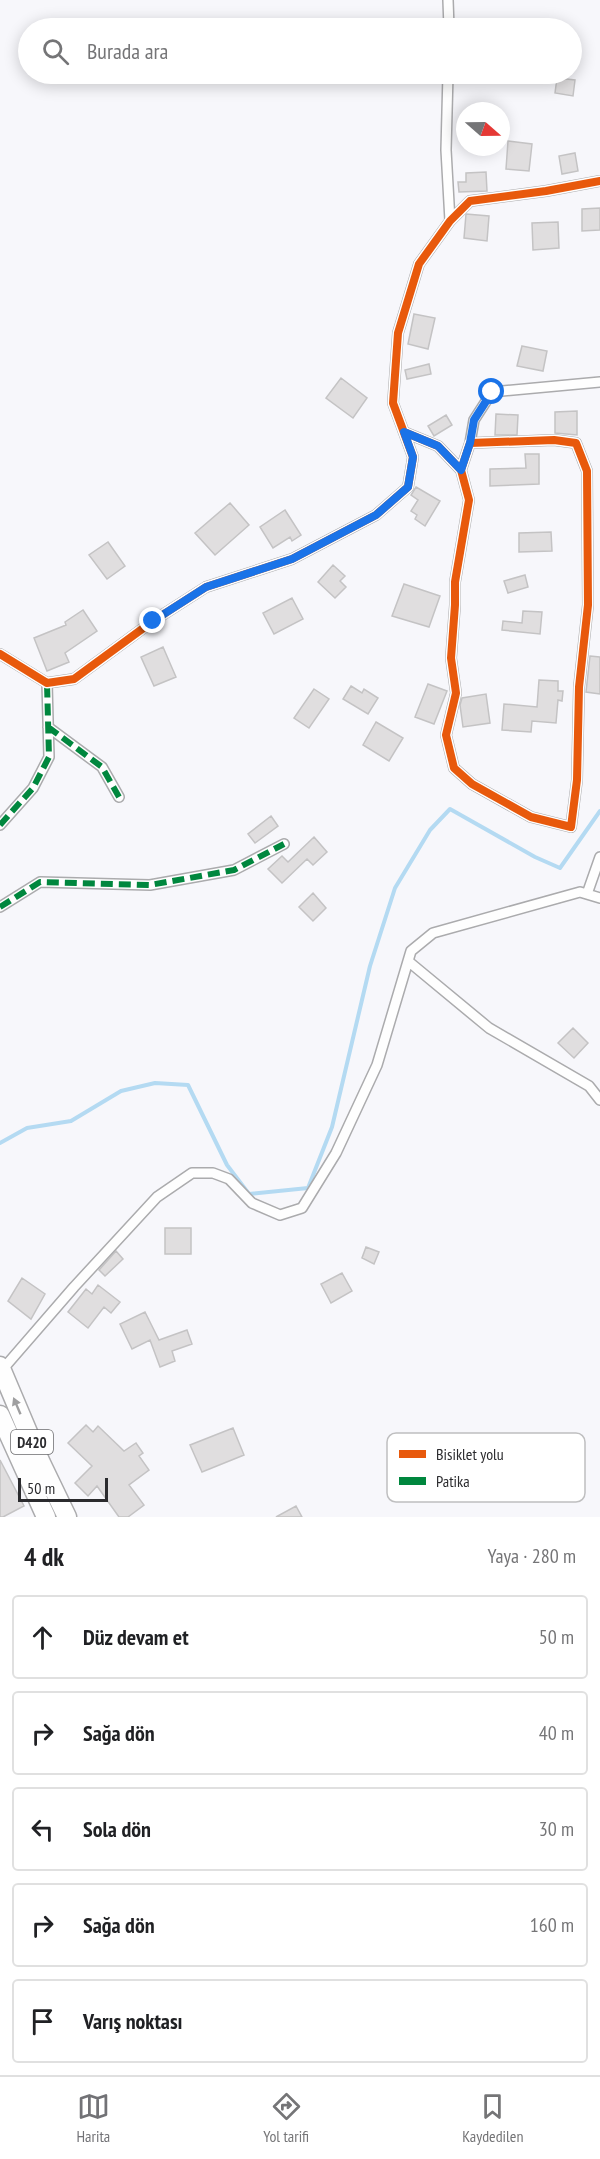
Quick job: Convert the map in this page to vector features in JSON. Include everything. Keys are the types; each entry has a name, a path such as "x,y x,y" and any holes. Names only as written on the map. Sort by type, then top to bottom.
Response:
{"highway":[{"name":"D420","path":"1,1368 41,1464 67,1517"},
{"name":"D420","path":"0,1415 46,1517"}],"street":[{"path":"448,0 449,18"},
{"path":"448,84 446,150 450,220"},
{"path":"0,654 47,683 74,679 153,621 206,587 292,559 376,515 408,487 413,457 393,403 398,333 419,264 450,220 470,201 600,181"},
{"path":"461,470 470,443 474,420 492,392 600,382"},
{"path":"404,432 438,446 461,470 469,500 455,582 451,658 456,693 446,735 454,768 472,784 531,817 571,827 578,780 579,687 588,605 587,471 576,443 554,440 470,443"},
{"path":"0,825 33,788 49,756 47,683"},
{"path":"48,727 102,767 119,797"},
{"path":"0,907 40,882 150,885 234,870 284,844"},
{"path":"587,894 600,857"},
{"path":"1,1368 157,1197 192,1173 213,1173 229,1179 252,1203 280,1215 302,1208 336,1153 377,1065 411,951 434,933 580,892 600,898"},
{"path":"408,961 489,1028 589,1086 600,1100"}],"building":[{"path":"556,84 574,84 573,96 555,93"},
{"path":"510,141 532,144 529,171 506,169 507,156 510,156"},
{"path":"575,153 578,171 562,174 559,156"},
{"path":"486,172 487,191 459,192 458,182 466,182 466,173"},
{"path":"600,208 600,230 582,231 582,209"},
{"path":"466,214 489,216 487,241 464,238"},
{"path":"558,222 559,248 533,250 532,223"},
{"path":"414,314 435,318 428,349 408,344"},
{"path":"522,346 547,351 543,371 517,366"},
{"path":"429,364 431,374 407,379 405,370"},
{"path":"341,378 367,398 353,418 326,398"},
{"path":"577,411 577,435 555,433 555,412"},
{"path":"496,414 518,415 517,435 495,435"},
{"path":"446,415 452,425 434,436 428,426"},
{"path":"525,454 539,454 539,484 490,486 490,469 526,468"},
{"path":"416,487 440,501 425,526 415,519 417,515 411,511 418,500 411,495"},
{"path":"230,503 249,525 215,555 195,533"},
{"path":"285,510 301,535 292,541 290,537 273,548 260,527"},
{"path":"551,532 552,551 519,552 519,533"},
{"path":"108,542 125,566 107,579 89,555"},
{"path":"333,565 345,576 340,581 346,587 335,598 318,582"},
{"path":"525,575 528,587 508,593 504,581"},
{"path":"404,584 440,596 429,627 392,616"},
{"path":"292,598 303,619 274,634 263,613"},
{"path":"83,610 97,631 65,653 69,662 47,671 34,638 66,625 65,622"},
{"path":"523,611 542,612 540,634 502,630 503,621 522,623"},
{"path":"163,647 176,677 154,686 141,657"},
{"path":"590,656 600,657 600,694 586,692"},
{"path":"539,680 558,681 558,691 563,691 562,701 558,700 556,723 532,721 531,732 502,730 504,704 537,707"},
{"path":"428,684 447,691 434,724 415,717"},
{"path":"351,686 362,693 364,689 378,698 368,714 343,699"},
{"path":"314,689 329,699 309,728 294,718"},
{"path":"486,694 490,723 463,727 460,705 462,698"},
{"path":"376,722 403,738 389,761 363,745"},
{"path":"271,816 278,826 255,843 248,834"},
{"path":"314,837 327,852 313,865 307,859 282,883 268,869 282,856 288,862"},
{"path":"313,893 326,908 313,921 299,907"},
{"path":"573,1028 588,1043 574,1058 558,1043"},
{"path":"165,1228 191,1228 191,1254 165,1254"},
{"path":"366,1247 379,1252 374,1264 362,1258"},
{"path":"116,1251 123,1259 105,1276 99,1270"},
{"path":"342,1273 352,1291 331,1303 321,1284"},
{"path":"22,1278 45,1294 31,1319 8,1301"},
{"path":"98,1285 120,1302 111,1313 104,1307 88,1328 68,1312 86,1289 92,1294"},
{"path":"145,1312 159,1340 187,1330 192,1344 172,1351 175,1361 160,1367 150,1340 132,1349 120,1324"},
{"path":"86,1425 93,1432 98,1426 124,1451 136,1443 143,1453 139,1456 149,1470 129,1485 144,1505 128,1517 119,1517 97,1486 88,1496 75,1483 92,1466 68,1443"},
{"path":"233,1428 244,1455 202,1472 190,1445"},
{"path":"0,1460 24,1506 3,1517 0,1517"},
{"path":"296,1506 302,1517 276,1517"}],"waterway":[{"path":"0,1143 27,1128 71,1121 121,1091 155,1083 188,1085 227,1165 249,1194 308,1188 332,1127 370,966 395,888 430,830 450,809 535,857 560,868 600,811"}],"marked path":[{"path":"0,825 33,788 49,757 47,683"},
{"path":"48,727 102,767 119,797"},
{"path":"0,907 40,882 150,885 234,870 284,844"}],"cycle path":[{"path":"0,654 47,683 74,679 153,621 206,587 292,559 376,515 408,487 413,457 393,403 398,333 419,264 450,221 470,201 600,181"},
{"path":"404,432 438,446 461,470 469,500 455,582 451,658 456,693 446,735 454,768 472,784 531,817 571,827 577,780 579,687 588,605 587,471 576,443 554,440 470,443 461,470"}],"route":[{"path":"153,621 206,587 292,559 376,515 408,487 413,457 404,432 438,446 461,470 470,443 474,420 492,392"}]}
